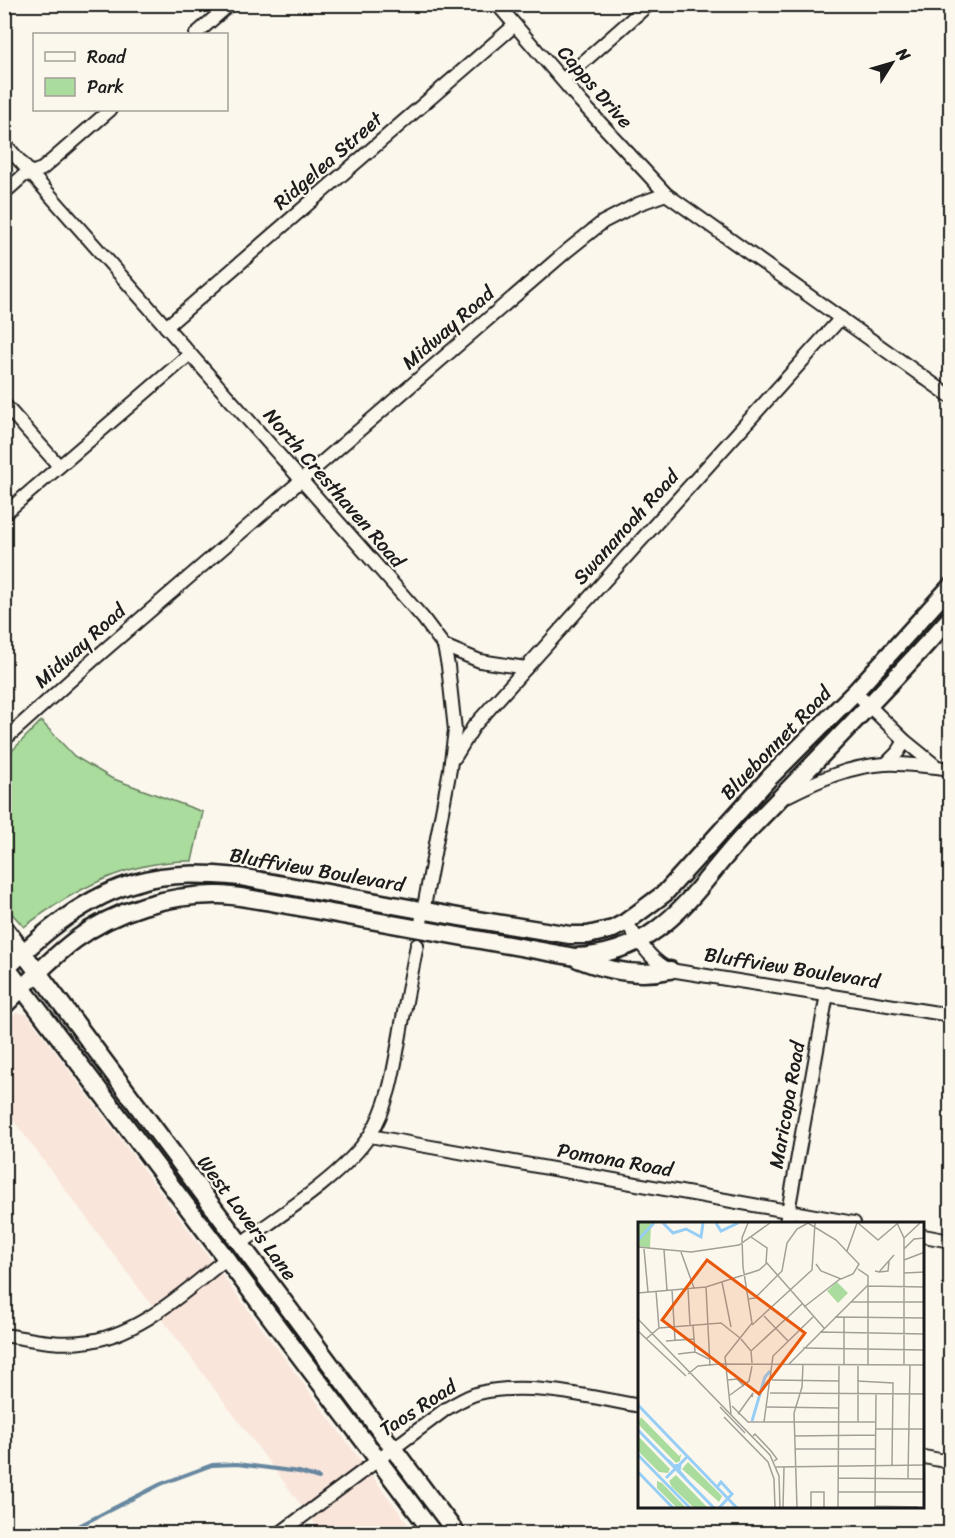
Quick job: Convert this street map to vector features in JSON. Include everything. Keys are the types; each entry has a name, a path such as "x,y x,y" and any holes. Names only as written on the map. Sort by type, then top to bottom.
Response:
{"main road":[{"name":"Bluebonnet Road","path":"626,922 665,893 770,777 855,693 951,587"},
{"path":"639,940 654,932 679,911 744,836 870,707 951,618"},
{"name":"Bluffview Boulevard","path":"6,968 57,923 84,906 138,882 166,877 217,875 240,877 570,934 588,935 613,929 626,922"},
{"name":"Bluffview Boulevard","path":"4,1006 77,938 135,909 177,897 222,895 575,957 589,957 639,940"},
{"name":"West Lovers Lane","path":"4,927 457,1533"},
{"path":"575,957 593,965 627,972 652,974 670,970"},
{"name":"West Lovers Lane","path":"6,968 434,1533"},
{"path":"227,1258 240,1244"}],"street":[{"path":"197,33 230,4"},
{"name":"Capps Drive","path":"497,4 666,194"},
{"path":"563,80 649,4"},
{"name":"Ridgelea Street","path":"166,327 515,25"},
{"path":"4,193 23,176 42,169 109,111"},
{"name":"North Cresthaven Road","path":"4,143 423,618 444,646 454,716 454,737 420,928"},
{"path":"666,194 951,396"},
{"name":"Midway Road","path":"4,740 301,480 603,222 638,204 666,194"},
{"name":"Swananoah Road","path":"450,769 459,749 474,726 841,318"},
{"path":"4,514 190,354"},
{"path":"4,404 59,466"},
{"path":"444,646 480,661 526,668"},
{"path":"855,693 936,767"},
{"path":"886,764 905,741"},
{"path":"778,800 831,776 855,769 886,764 951,769"},
{"path":"626,922 659,964 670,970"},
{"path":"240,1244 326,1180 344,1165 370,1136 381,1114 389,1089 417,945"},
{"name":"Bluffview Boulevard","path":"670,970 951,1016"},
{"name":"Maricopa Road","path":"787,1217 827,994"},
{"name":"Pomona Road","path":"370,1136 787,1217 843,1222"},
{"path":"925,1236 951,1240"},
{"path":"4,1335 56,1343 84,1342 110,1336 153,1314 227,1258"},
{"name":"Taos Road","path":"279,1533 463,1399 495,1390 521,1390 568,1393 638,1406"},
{"path":"925,1457 951,1462"}],"shaded area":[{"path":"16,1013 27,1014 415,1533 322,1533 5,1109 5,1025"}],"green space":[{"path":"41,721 74,756 111,778 203,812 192,861 146,866 102,880 62,901 24,927 5,906 5,758"}],"waterway":[{"path":"63,1534 161,1484 212,1465 237,1464 299,1472 319,1478"}]}
